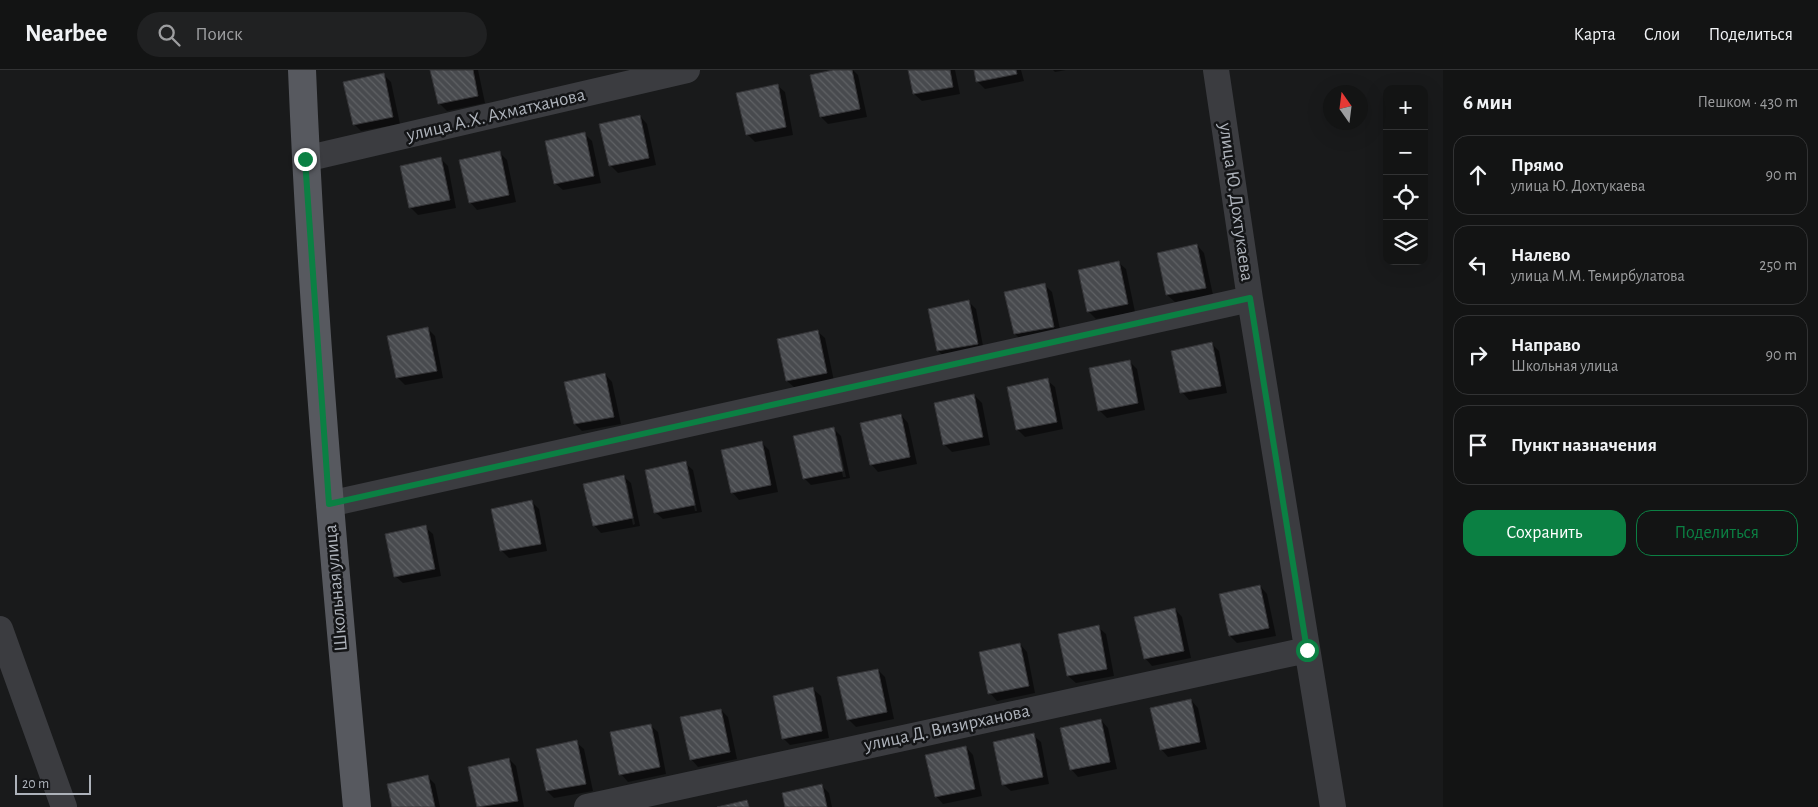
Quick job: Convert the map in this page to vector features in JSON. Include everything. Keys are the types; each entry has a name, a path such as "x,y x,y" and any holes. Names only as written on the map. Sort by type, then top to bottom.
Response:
{"main road":[{"name":"Школьная улица","path":"302,70 305,159 329,504 357,807"}],"street":[{"name":"улица А.Х. Ахматханова","path":"305,159 688,70"},
{"name":"улица Ю. Дохтукаева","path":"1216,70 1250,298 1333,807"},
{"path":"329,504 1250,298"},
{"path":"0,629 64,807"},
{"name":"улица Д. Визирханова","path":"587,807 1307,650"}],"building":[{"path":"430,70 473,70 478,96 438,104"},
{"path":"833,70 852,70 860,109 820,117 810,75"},
{"path":"908,70 950,70 953,87 913,94"},
{"path":"974,70 1016,70 1017,74 976,82"},
{"path":"384,73 393,117 353,125 343,82"},
{"path":"778,84 786,127 746,135 736,93"},
{"path":"640,115 649,158 609,166 599,124"},
{"path":"585,132 594,176 554,184 545,141"},
{"path":"500,151 509,195 469,203 459,160"},
{"path":"441,157 450,200 409,208 400,166"},
{"path":"1197,244 1206,288 1166,295 1157,253"},
{"path":"1119,261 1128,304 1087,312 1078,270"},
{"path":"1045,283 1054,327 1014,334 1004,292"},
{"path":"969,300 978,344 937,351 928,309"},
{"path":"428,327 437,371 396,378 387,336"},
{"path":"818,330 827,373 786,381 777,339"},
{"path":"1212,342 1221,386 1180,393 1171,351"},
{"path":"1130,360 1138,403 1098,411 1089,368"},
{"path":"605,373 614,417 574,424 564,382"},
{"path":"1048,378 1057,422 1016,430 1007,387"},
{"path":"974,394 983,437 943,445 934,403"},
{"path":"901,414 910,457 870,465 860,423"},
{"path":"834,427 843,471 803,479 793,436"},
{"path":"762,441 771,485 731,493 721,450"},
{"path":"686,461 695,505 654,513 645,470"},
{"path":"624,475 633,518 593,526 583,484"},
{"path":"532,500 541,544 500,551 491,509"},
{"path":"426,525 435,569 394,577 385,534"},
{"path":"1260,585 1269,628 1229,636 1219,594"},
{"path":"1175,608 1184,651 1144,659 1134,617"},
{"path":"1099,625 1107,669 1067,676 1058,634"},
{"path":"1020,643 1029,686 988,694 979,652"},
{"path":"878,669 887,712 847,720 837,677"},
{"path":"813,687 822,731 782,739 773,696"},
{"path":"1191,699 1200,742 1160,750 1150,708"},
{"path":"721,709 730,752 690,760 680,717"},
{"path":"1101,719 1110,762 1070,770 1060,728"},
{"path":"651,724 660,767 619,775 610,732"},
{"path":"1034,733 1043,777 1002,785 993,742"},
{"path":"577,740 586,784 546,791 536,749"},
{"path":"966,746 975,789 935,797 925,755"},
{"path":"509,758 518,801 477,807 468,767"},
{"path":"428,775 435,807 392,807 387,784"},
{"path":"822,784 827,807 785,807 782,793"},
{"path":"747,800 749,807 717,807"}],"route":[{"path":"305,159 329,504 1250,298 1307,650"}]}
